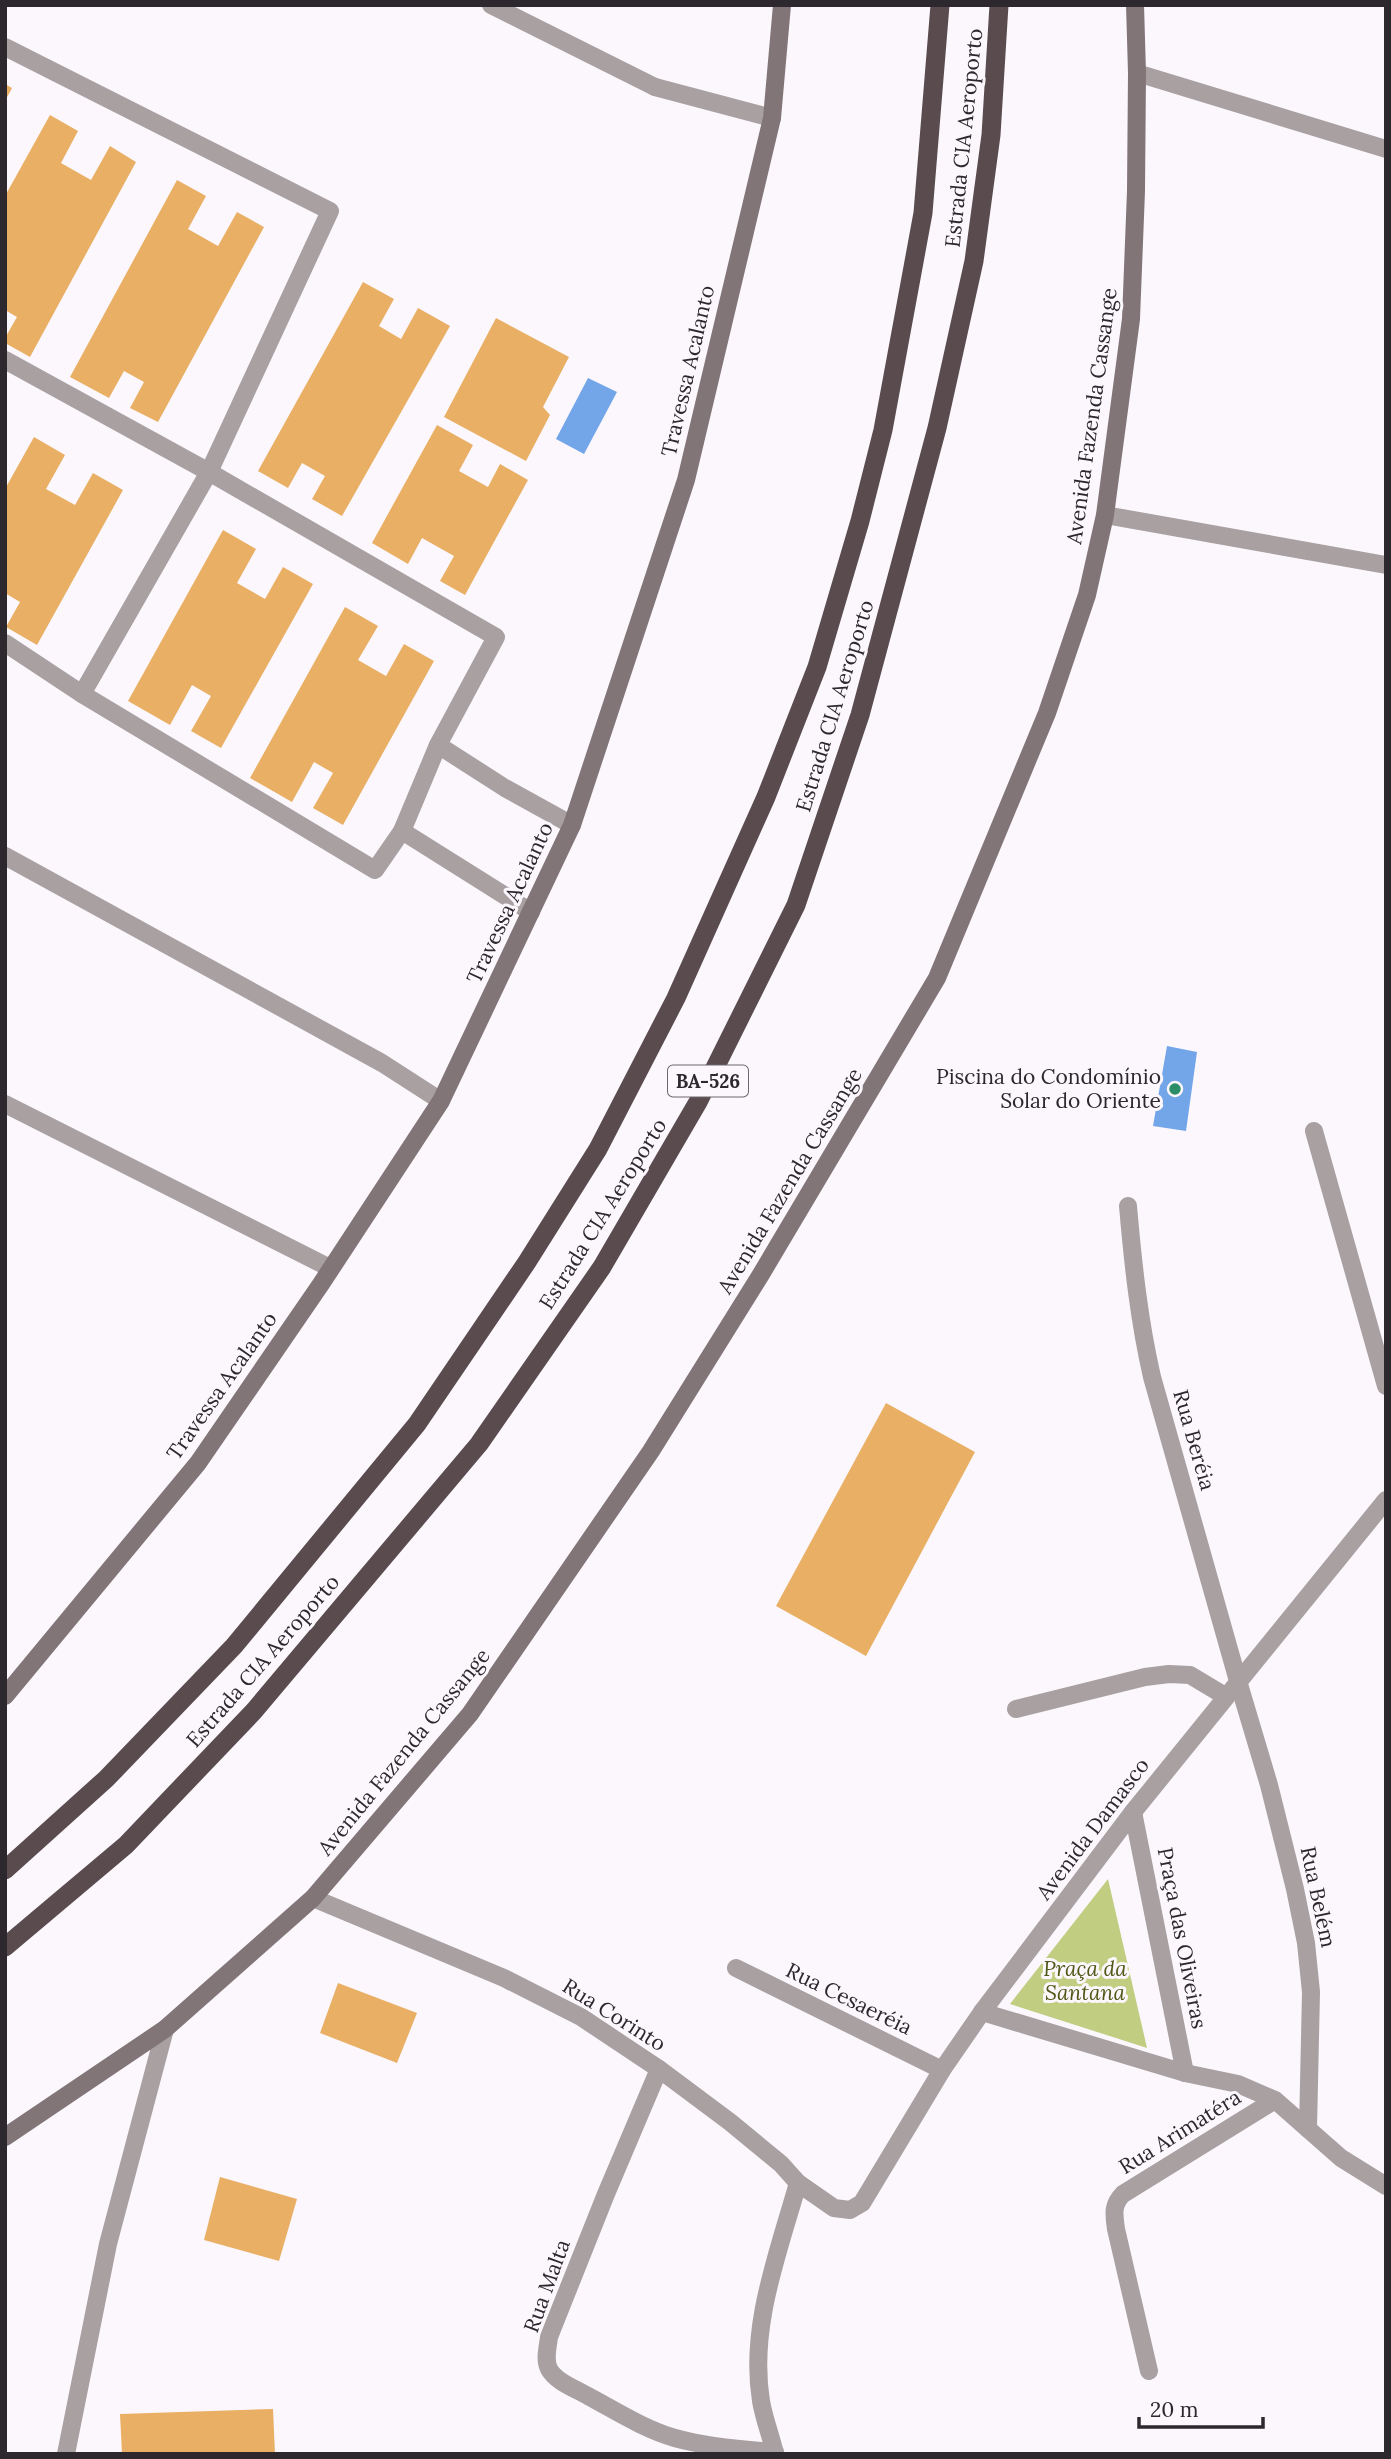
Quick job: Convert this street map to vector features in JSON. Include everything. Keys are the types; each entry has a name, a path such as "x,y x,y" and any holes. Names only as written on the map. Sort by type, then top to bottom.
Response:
{"highway":[{"name":"Estrada CIA Aeroporto","path":"5,1870 106,1779 234,1647 417,1424 527,1262 598,1149 676,998 766,797 817,667 860,520 883,430 923,213 940,5"},
{"name":"Estrada CIA Aeroporto","path":"5,1947 126,1845 254,1711 480,1444 602,1266 698,1102 796,905 860,715 937,428 974,261 991,135 999,5"}],"main road":[{"name":"Travessa Acalanto","path":"5,1696 198,1464 441,1101 572,825 686,480 772,118 782,5"},
{"name":"Avenida Fazenda Cassange","path":"5,2137 165,2029 313,1898 470,1714 643,1463 760,1276 937,978 1047,713 1087,595 1105,515 1131,319 1137,72 1135,5"}],"street":[{"path":"491,5 655,87 772,118"},
{"path":"5,47 330,211 209,472 82,694"},
{"path":"1137,72 1386,149"},
{"path":"5,360 209,472 496,637 438,745 402,831 375,870 82,694 5,643"},
{"path":"1105,515 1386,565"},
{"path":"438,745 505,788 572,825"},
{"path":"402,831 531,912"},
{"path":"7,862 382,1063 441,1101"},
{"path":"5,1104 330,1268"},
{"path":"1314,1131 1386,1386"},
{"name":"Rua Beréia","path":"1128,1206 1134,1277 1149,1364 1238,1681"},
{"name":"Avenida Damasco","path":"862,2203 942,2070 982,2012 1133,1812 1386,1500"},
{"path":"1016,1709 1145,1677 1169,1674 1190,1675 1225,1696"},
{"name":"Rua Belém","path":"1238,1681 1269,1784 1306,1943 1311,1992 1308,2129"},
{"name":"Praça das Oliveiras","path":"1133,1812 1185,2073"},
{"name":"Rua Corinto","path":"313,1898 504,1978 581,2017 659,2069 730,2122 781,2164 798,2183 834,2208 850,2210 862,2203"},
{"name":"Rua Cesaeréia","path":"736,1968 942,2070"},
{"path":"982,2012 1185,2073 1238,2084 1275,2100 1340,2158 1386,2186"},
{"path":"66,2454 108,2244 165,2029"},
{"name":"Rua Malta","path":"659,2069 550,2337 546,2355 548,2367 554,2376 568,2385 673,2438 705,2445 775,2453"},
{"name":"Rua Arimatéra","path":"1149,2371 1116,2229 1113,2211 1116,2201 1123,2194 1275,2100"},
{"path":"775,2453 761,2401 758,2336 798,2183"}],"green space":[{"name":"Praça da Santana","path":"1108,1879 1147,2048 1010,2004"}],"water":[{"path":"588,378 617,392 584,454 556,439"},
{"name":"Piscina do Condomínio Solar do Oriente","path":"1167,1046 1197,1052 1186,1131 1153,1126"}],"building":[{"path":"5,84 12,88 5,101"},
{"path":"50,115 78,131 61,163 91,180 110,146 136,162 30,357 5,343 17,317 5,310 5,196"},
{"path":"177,180 206,196 188,229 218,246 237,212 264,227 158,422 130,408 144,382 124,371 109,398 70,377"},
{"path":"363,282 394,299 379,326 401,339 418,308 450,326 342,516 312,499 325,476 302,463 288,488 258,471"},
{"path":"496,318 569,357 543,407 550,415 526,461 444,417"},
{"path":"437,425 473,445 459,471 488,487 500,464 528,480 465,595 440,581 454,556 422,538 408,564 372,543"},
{"path":"34,437 65,455 46,489 75,505 93,473 123,490 37,645 6,627 20,602 5,593 5,489"},
{"path":"223,530 256,549 237,583 265,599 283,567 313,584 221,748 191,731 211,696 192,685 170,725 128,701"},
{"path":"345,607 378,626 358,660 386,676 404,644 434,661 343,825 313,808 333,773 314,762 292,802 250,778"},
{"path":"886,1403 975,1452 866,1656 776,1606"},
{"path":"338,1983 417,2013 397,2063 320,2033"},
{"path":"220,2177 297,2199 279,2261 204,2240"},
{"path":"273,2409 275,2454 122,2454 120,2414"}],"place":[{"name":"Piscina do Condomínio Solar do Oriente","path":"1175,1089"}]}
